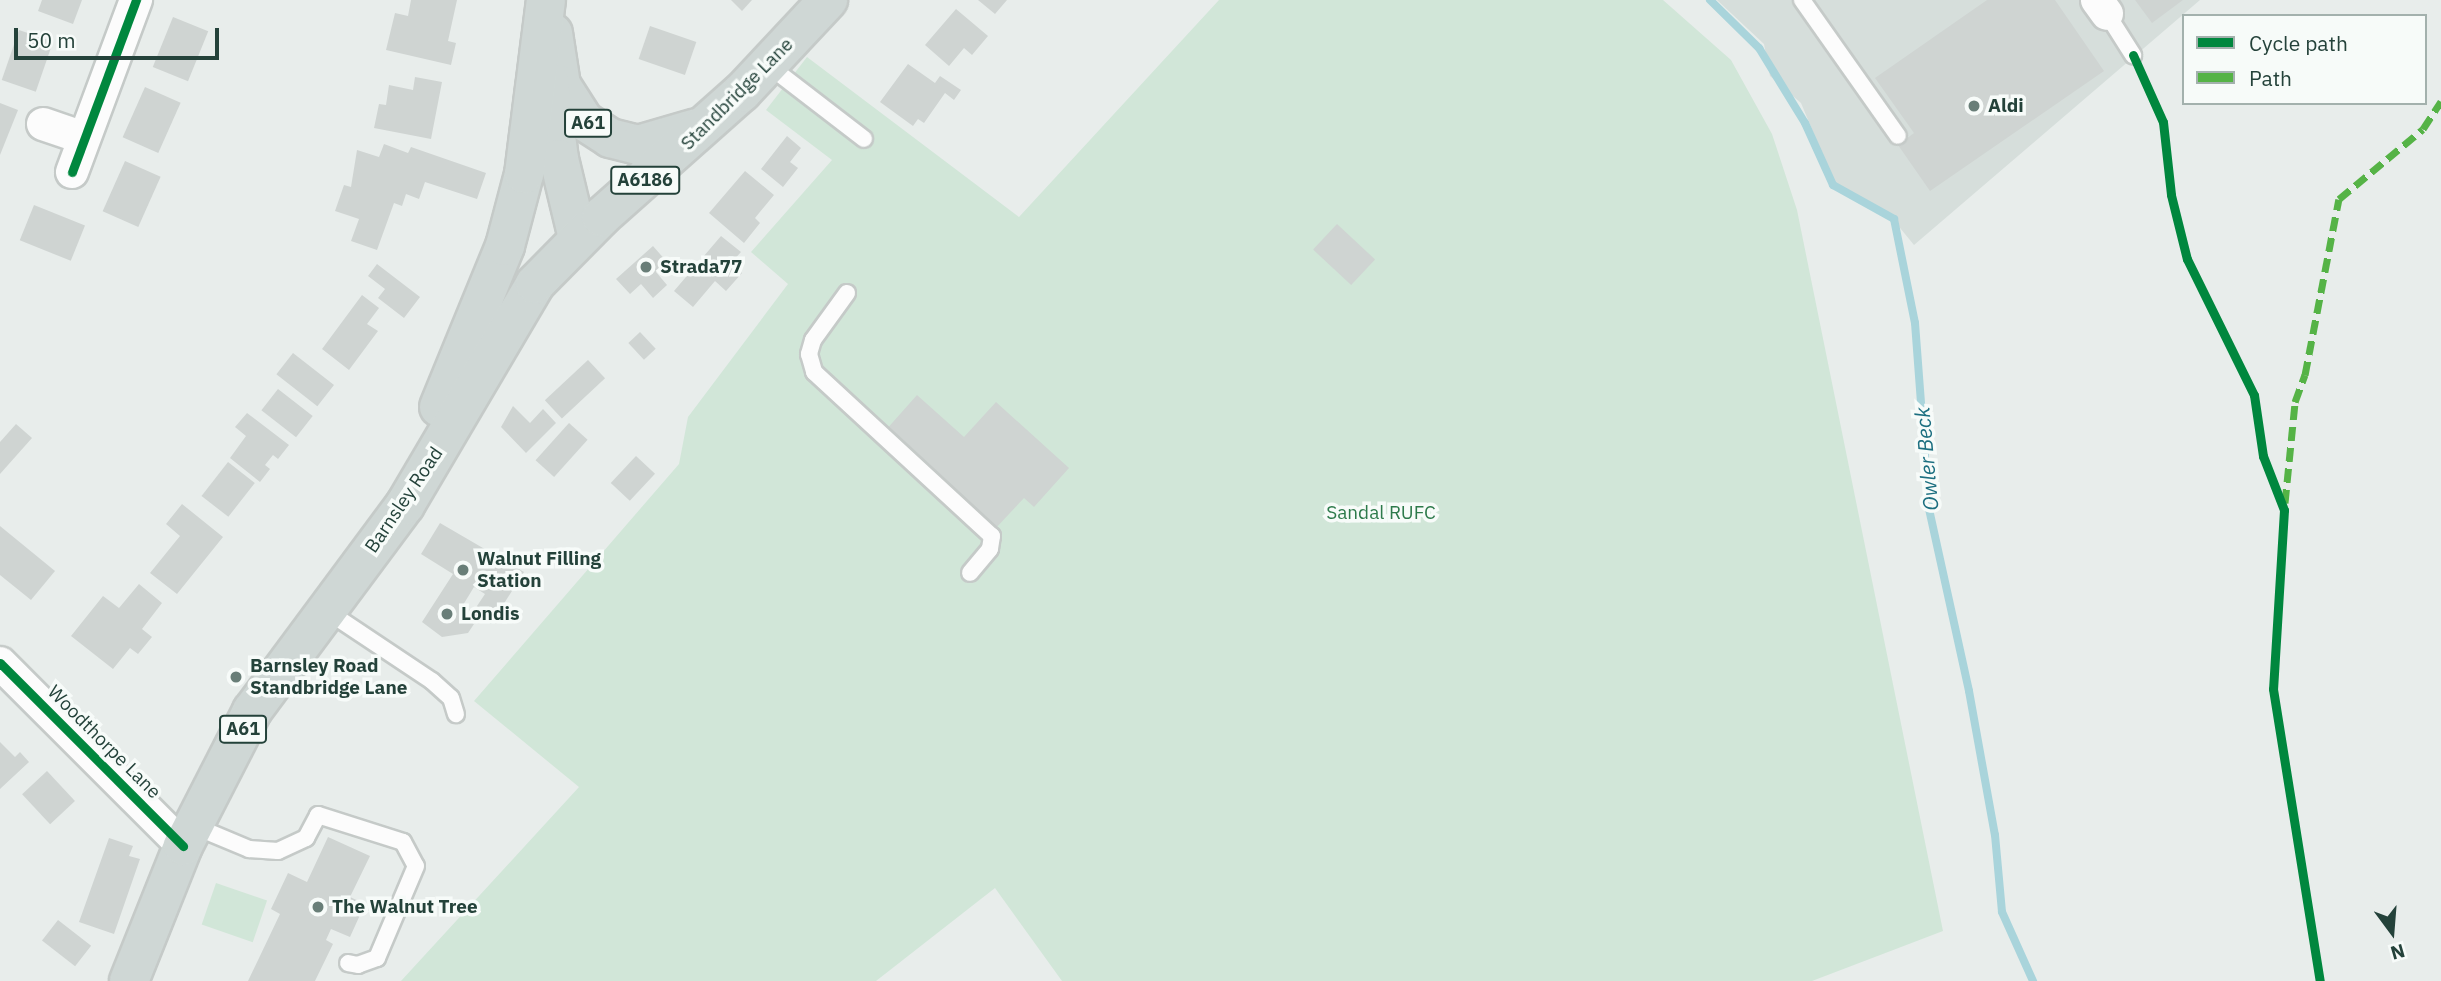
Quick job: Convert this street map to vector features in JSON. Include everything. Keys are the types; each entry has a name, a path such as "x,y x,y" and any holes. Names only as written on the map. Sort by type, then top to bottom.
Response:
{"main road":[{"name":"A61","path":"547,0 561,85 584,121 610,138 638,145 712,121"},
{"name":"A61","path":"547,0 548,73 556,135 579,238"},
{"name":"A61","path":"405,505 446,388 505,246 524,174 547,0"},
{"name":"Standbridge Lane","path":"579,238 712,121 828,0"},
{"name":"Barnsley Road","path":"129,981 188,836 252,711 405,505 511,318 535,284 579,238"}],"street":[{"path":"72,172 136,0"},
{"path":"43,124 84,138"},
{"name":"Woodthorpe Lane","path":"0,663 188,836"}],"lane":[{"path":"1802,0 1899,136"},
{"path":"2102,7 2133,55"},
{"path":"768,65 864,139"},
{"path":"847,293 813,340 809,354 814,372 992,536 994,542 970,573"},
{"path":"327,611 432,681 451,698 456,714"},
{"path":"188,836 249,849 278,851 306,838 318,815 403,842 416,866 377,958 358,965 348,963"}],"shaded area":[{"path":"1717,0 2200,0 1914,245 1887,212 1834,182 1801,103 1770,76 1764,44"}],"green space":[{"name":"Sandal RUFC","path":"1219,0 1663,0 1731,60 1772,134 1797,210 1943,931 1812,981 1062,981 995,888 876,981 401,981 579,787 474,701 679,464 688,417 788,284 751,252 832,160 766,110 807,57 1019,217"},
{"path":"216,883 267,901 253,942 202,925"}],"building":[{"path":"42,0 82,0 73,24 38,11"},
{"path":"411,0 457,0 448,41 456,43 451,65 386,50 395,13 408,16"},
{"path":"731,0 752,0 742,11"},
{"path":"978,0 1007,0 995,14"},
{"name":"Aldi","path":"1987,0 2055,0 2104,71 1930,191 1898,145 1914,133 1875,78"},
{"path":"2135,0 2183,0 2152,23"},
{"path":"956,9 988,36 972,55 964,48 949,66 925,45"},
{"path":"173,17 208,31 188,81 153,67"},
{"path":"650,26 696,42 685,75 639,59"},
{"path":"19,30 53,42 36,92 2,80"},
{"path":"908,64 935,83 940,76 961,90 954,100 945,93 924,123 918,119 913,126 880,102"},
{"path":"415,77 442,82 431,139 374,128 379,104 386,105 389,85 413,90"},
{"path":"145,87 181,103 158,153 123,137"},
{"path":"0,103 18,110 0,155"},
{"path":"787,136 801,148 790,162 798,168 783,187 761,169"},
{"path":"384,144 408,153 411,147 486,173 477,199 425,182 419,199 406,194 402,206 394,203 377,250 351,241 359,219 335,211 344,185 351,187 357,150 379,157"},
{"path":"125,161 161,177 138,227 103,211"},
{"path":"745,171 774,195 755,218 760,223 744,243 709,213"},
{"path":"34,205 85,226 71,261 20,240"},
{"path":"1337,224 1375,259 1351,285 1313,250"},
{"path":"721,236 741,252 731,263 742,273 726,291 715,281 693,307 674,291"},
{"name":"Strada77","path":"653,246 667,262 656,272 667,285 653,298 641,284 630,294 616,279"},
{"path":"377,264 420,297 404,318 378,298 385,289 368,276"},
{"path":"362,295 379,308 367,324 378,331 349,370 322,349"},
{"path":"640,332 656,349 644,360 628,343"},
{"path":"293,353 334,385 317,406 276,374"},
{"path":"588,360 605,378 562,419 545,400"},
{"path":"278,389 313,416 296,437 261,410"},
{"path":"917,395 964,437 996,402 1069,468 1034,507 1024,498 995,529 885,431"},
{"path":"513,406 530,423 543,409 556,423 526,453 501,427"},
{"path":"247,413 289,445 278,459 273,455 265,465 270,469 260,482 230,458 246,436 235,427"},
{"path":"569,423 588,440 554,477 536,460"},
{"path":"16,424 32,438 0,474 0,442"},
{"path":"636,456 655,474 630,501 611,483"},
{"path":"228,462 255,483 228,517 202,496"},
{"path":"182,504 223,537 177,594 150,573 180,536 166,524"},
{"path":"440,523 524,572 491,624 473,612 485,594 474,587 463,605 470,610 465,618 474,624 468,633 442,637 422,622 453,574 421,554"},
{"path":"0,526 55,571 31,600 0,575"},
{"path":"139,584 162,603 142,629 152,637 138,654 130,648 113,669 71,636 103,596 119,608"},
{"path":"0,742 15,757 20,752 29,762 0,789"},
{"path":"47,771 75,801 50,824 22,794"},
{"name":"The Walnut Tree","path":"328,837 370,856 350,897 365,904 350,937 331,929 326,940 333,944 315,981 248,981 280,914 271,909 288,873 307,882"},
{"path":"109,838 133,846 129,856 140,859 114,934 79,922"},
{"path":"58,920 91,946 75,966 42,940"}],"waterway":[{"name":"Owler Beck","path":"1710,0 1759,48 1805,123 1833,185 1894,219 1915,323 1929,509 1969,691 1995,835 2002,912 2033,981"}],"marked path":[{"path":"2285,503 2295,402 2305,375 2339,199 2423,129 2441,101"}],"cycle path":[{"path":"72,172 136,0"},
{"path":"2133,55 2163,122 2171,195 2187,259 2254,395 2263,456 2284,510 2273,689 2320,981"},
{"path":"0,663 183,846"}],"place":[{"name":"Aldi","path":"1974,106"},
{"name":"Strada77","path":"646,267"},
{"name":"Walnut Filling Station","path":"463,570"},
{"name":"Londis","path":"447,614"},
{"name":"Barnsley Road Standbridge Lane","path":"236,677"},
{"name":"The Walnut Tree","path":"318,907"}]}
